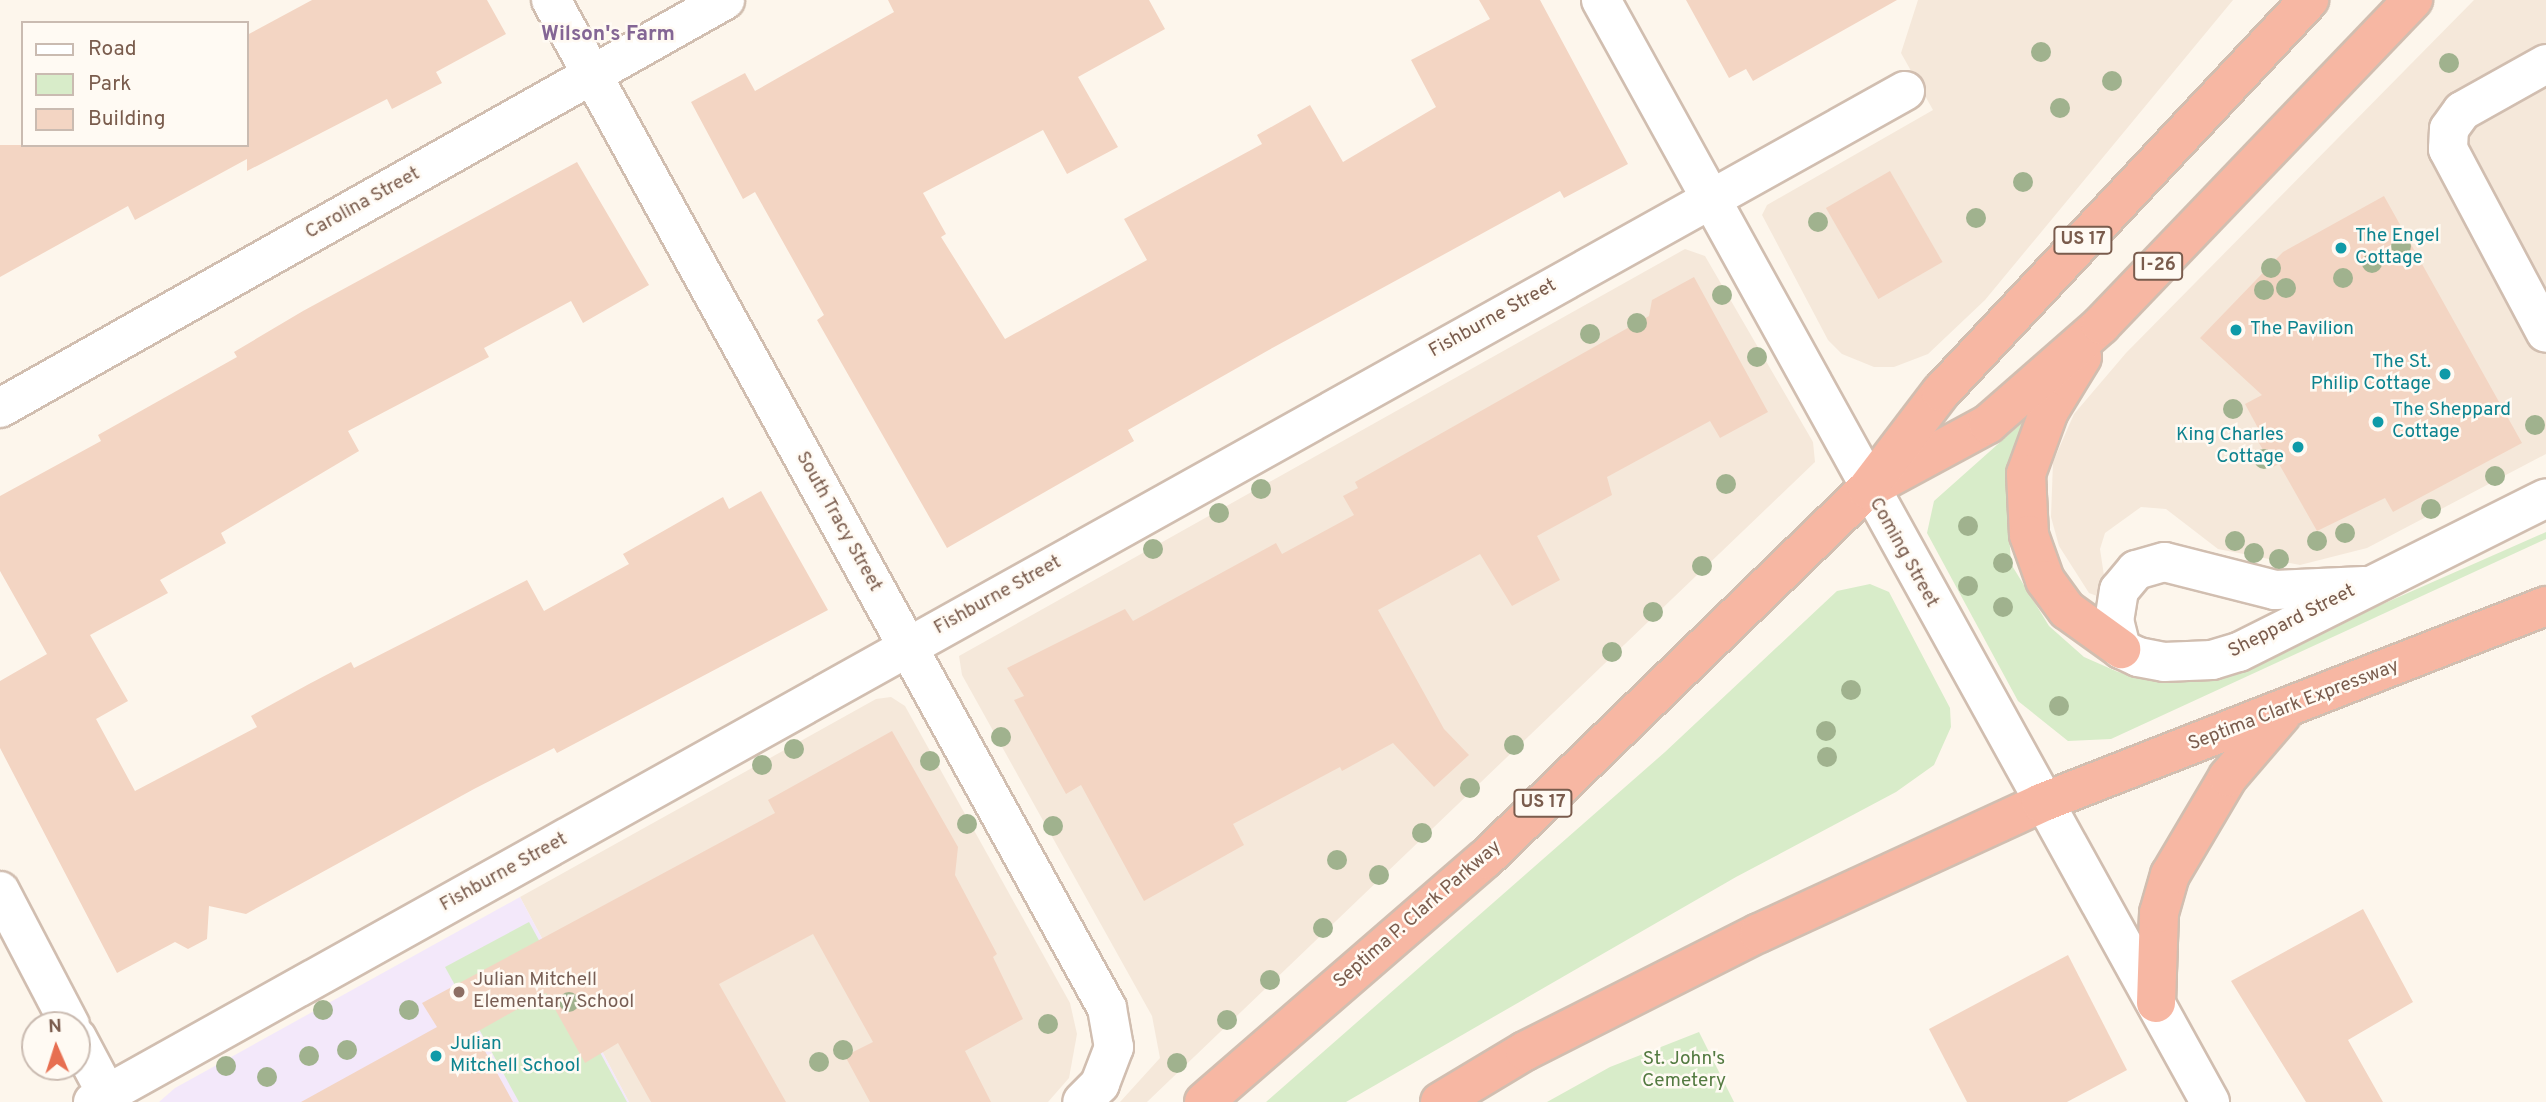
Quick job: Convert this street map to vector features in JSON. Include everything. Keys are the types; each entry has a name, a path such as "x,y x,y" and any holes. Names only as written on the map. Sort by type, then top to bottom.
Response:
{"highway":[{"name":"US 17","path":"1867,489 1941,392 2309,0"},
{"name":"I-26","path":"1867,489 1988,424 2101,325 2413,0"},
{"path":"2101,325 2049,411 2026,474 2029,535 2046,580 2067,610 2121,649"},
{"name":"Septima P. Clark Parkway","path":"1205,1102 1485,859 1867,489"},
{"name":"Septima Clark Expressway","path":"2041,803 2284,712 2546,606"},
{"path":"2156,1003 2159,913 2170,875 2228,777 2284,712"},
{"path":"1440,1102 1525,1051 1759,933 2041,803"}],"street":[{"name":"South Tracy Street","path":"551,0 1107,1008 1114,1047 1100,1084 1082,1102"},
{"name":"Carolina Street","path":"0,408 725,0"},
{"name":"Coming Street","path":"1601,0 1711,197 1867,489 2210,1102"},
{"path":"2546,64 2462,111 2449,129 2448,149 2546,333"},
{"name":"Fishburne Street","path":"104,1099 906,647 1905,91"},
{"name":"Sheppard Street","path":"2364,586 2275,590 2164,562 2136,570 2119,590 2114,620 2121,649 2164,662 2212,660 2239,652 2364,586 2546,498"},
{"path":"0,891 63,1011"},
{"path":"91,1070 104,1099"}],"shaded area":[{"path":"1918,0 2233,0 1985,300 1928,354 1894,367 1874,367 1842,354 1828,340 1762,215 1767,205 1933,110 1901,53"},
{"path":"2474,0 2546,0 2546,454 2367,548 2300,565 2218,549 2166,509 2141,507 2105,533 2100,549 2106,589 2097,596 2089,593 2059,546 2051,517 2053,462 2074,414 2126,353"},
{"path":"1685,249 1705,256 1813,442 1815,462 1147,1102 1120,1102 1160,1058 1152,1016 962,675 959,656"},
{"path":"891,697 905,706 1070,1003 1077,1034 1069,1078 1048,1102 629,1102 520,897 876,699"},
{"name":"Julian Mitchell Elementary School","path":"520,897 629,1102 159,1102 175,1088"}],"green space":[{"path":"2035,411 2006,485 2011,564 2049,626 2084,657 2118,672 2153,679 2213,679 2546,532 2546,539 2111,739 2068,741 2018,701 1927,533 1934,501"},
{"path":"1870,584 1889,592 1950,708 1951,727 1934,765 1896,792 1736,877 1346,1102 1266,1102 1665,752 1837,591"},
{"path":"529,922 627,1102 519,1102 445,967"},
{"name":"St. John's Cemetery","path":"1699,1032 1734,1102 1547,1102 1610,1067"}],"building":[{"path":"312,0 487,0 506,34 436,72 442,83 392,109 387,99 247,171 247,159 135,220 128,206 0,277 0,145 248,147 248,34"},
{"path":"888,0 1149,0 1165,29 1078,77 1118,147 1067,174 1043,130 923,193 946,234 941,237 1005,339 1147,260 1124,219 1262,144 1257,135 1310,105 1343,162 1436,107 1411,60 1490,19 1479,0 1540,0 1628,164 1564,198 1560,191 1267,351 1128,430 1134,441 947,548 817,320 824,315 755,192 743,199 691,102 745,73 755,91 894,12"},
{"path":"1686,0 1897,0 1753,81 1746,69 1729,78"},
{"path":"577,162 649,285 583,323 571,301 484,348 489,357 348,431 359,451 221,533 226,543 160,580 168,593 90,635 128,701 96,719 135,791 257,727 251,716 309,684 351,662 354,668 527,580 544,611 629,564 623,554 723,497 729,509 761,491 828,610 557,753 554,748 474,789 246,914 209,906 207,939 188,949 175,942 117,973 0,748 0,681 47,654 0,571 0,496 101,441 98,435 237,357 234,352 303,311"},
{"path":"1890,171 1942,262 1878,299 1826,208"},
{"path":"2384,196 2522,443 2393,512 2385,498 2317,531 2279,464 2273,467 2252,431 2258,428 2245,404 2262,395 2200,338 2283,252"},
{"path":"1694,277 1768,412 1720,438 1710,421 1607,477 1612,495 1537,536 1560,580 1512,606 1480,554 1378,610 1444,729 1469,755 1434,787 1393,743 1342,771 1340,767 1233,824 1244,845 1144,901 1081,785 1066,794 1014,700 1024,696 1007,668 1125,609 1133,621 1276,543 1282,554 1354,515 1343,496 1358,488 1355,482 1649,316 1652,300"},
{"path":"892,731 958,847 955,875 997,954 993,957 1023,1019 965,1051 991,1102 870,1102 845,1056 873,1042 813,934 719,984 786,1102 651,1102 618,1043 585,1063 546,993 475,1033 513,1102 301,1102 437,1027 422,1003 775,813 768,800"},
{"path":"2363,909 2413,1002 2348,1040 2383,1102 2306,1102 2231,981"},
{"path":"2068,955 2127,1070 2067,1102 1967,1102 1929,1029"}],"place":[{"name":"The Engel Cottage","path":"2341,248"},
{"name":"The Pavilion","path":"2236,330"},
{"name":"The St. Philip Cottage","path":"2445,374"},
{"name":"The Sheppard Cottage","path":"2378,422"},
{"name":"King Charles Cottage","path":"2298,447"},
{"name":"Julian Mitchell Elementary School","path":"459,992"},
{"name":"Julian Mitchell School","path":"436,1056"}],"district":[{"name":"Wilson's Farm","path":"608,35"}]}
